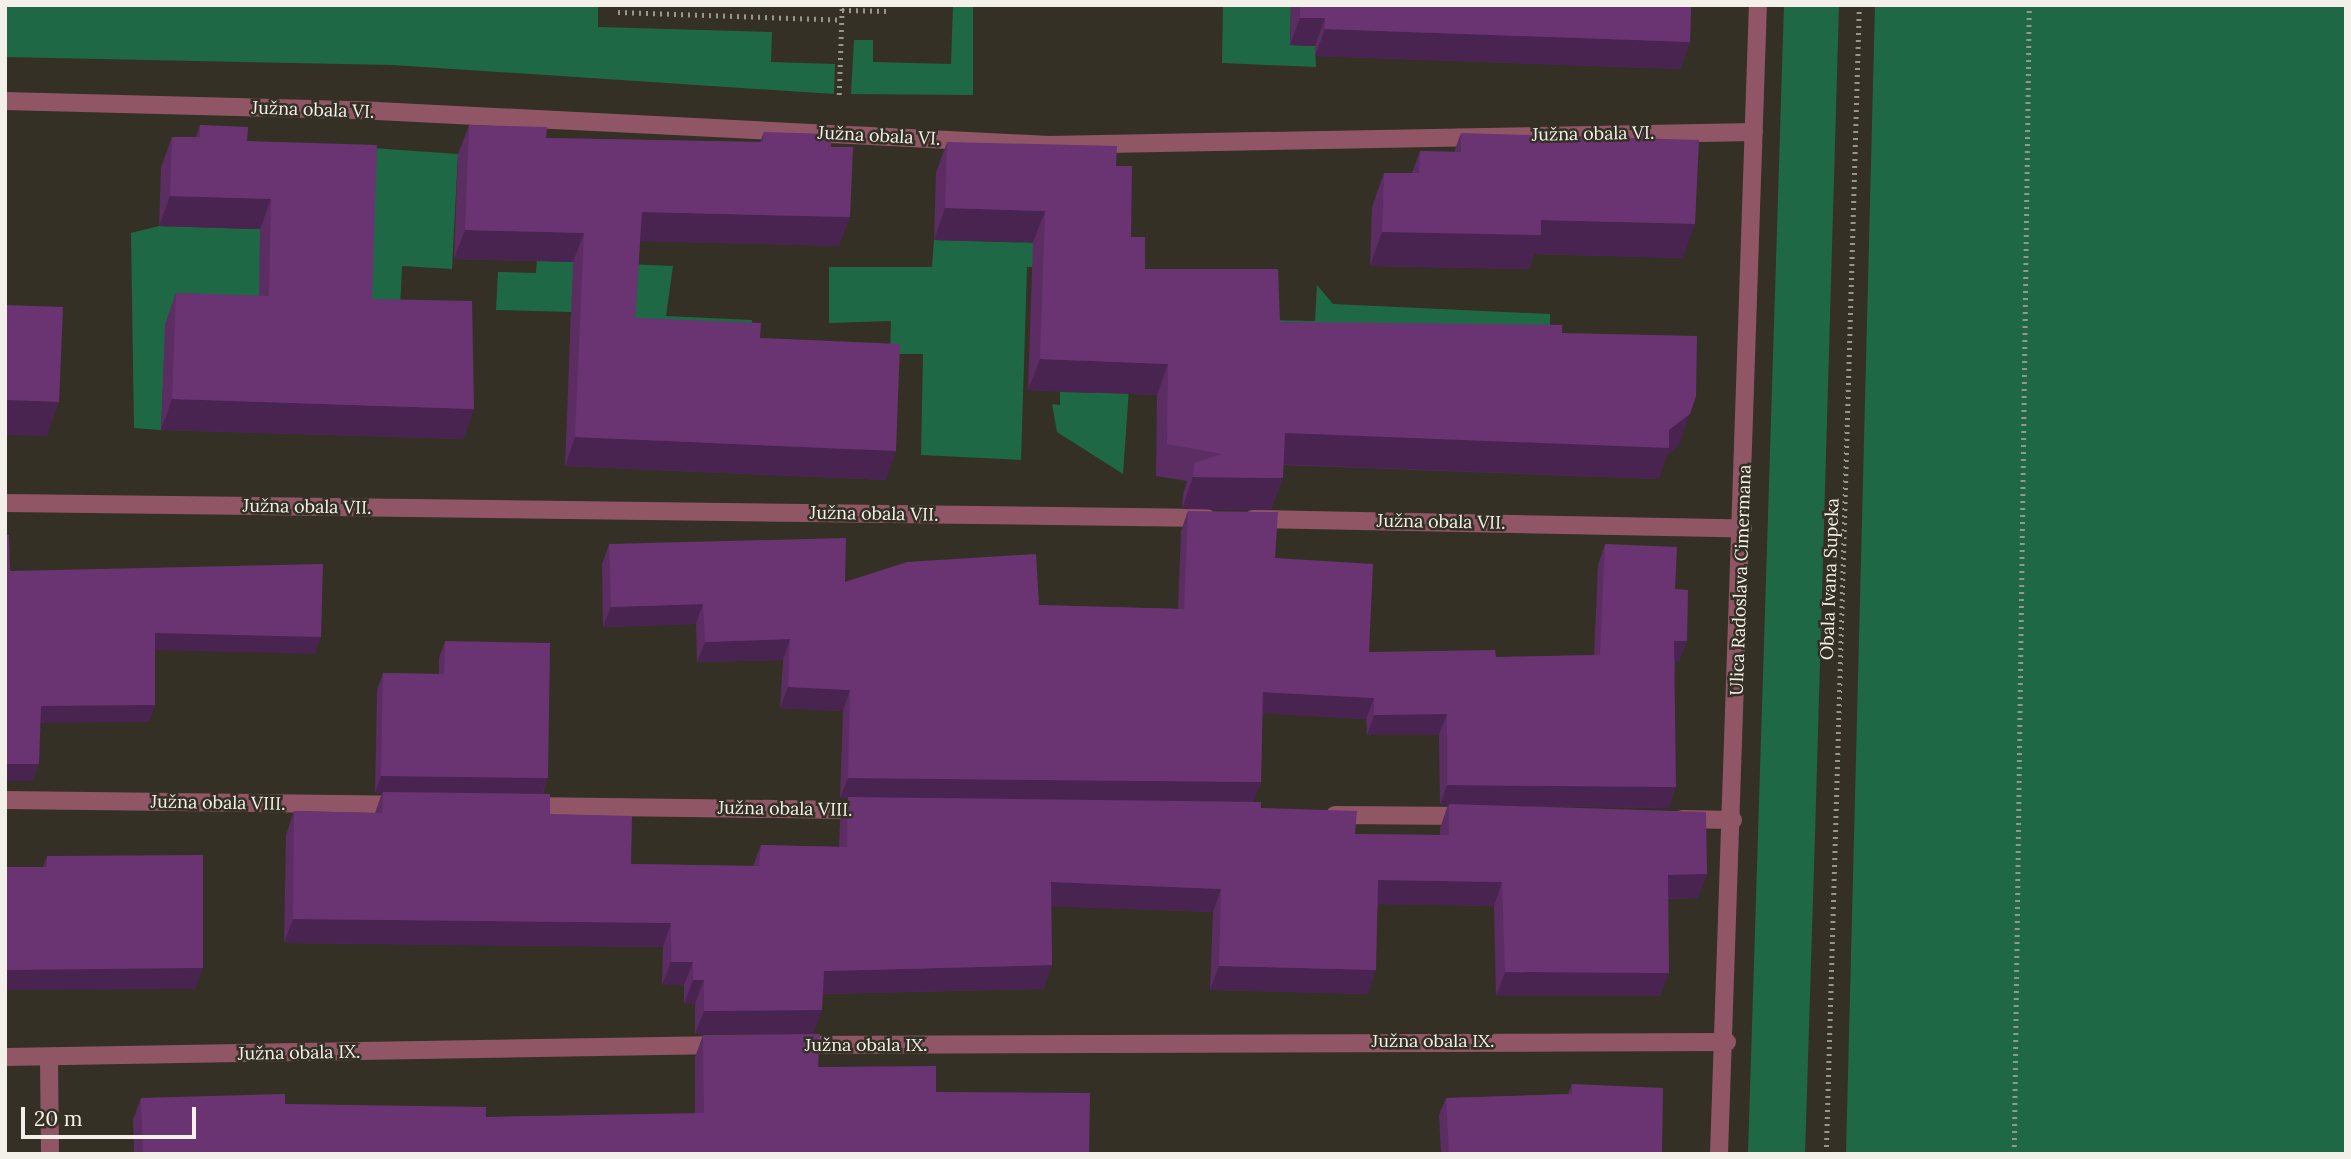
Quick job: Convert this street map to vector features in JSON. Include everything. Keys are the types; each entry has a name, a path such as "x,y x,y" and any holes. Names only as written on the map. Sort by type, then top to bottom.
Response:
{"street":[{"name":"Ulica Radoslava Cimermana","path":"1719,1154 1727,1042 1758,5"},
{"name":"Južna obala VI.","path":"5,101 838,134 1049,145 1754,132"},
{"name":"Južna obala VII.","path":"5,503 1743,528"},
{"name":"Južna obala VIII.","path":"5,800 422,805"},
{"name":"Južna obala VIII.","path":"505,806 880,810"},
{"path":"1311,814 1491,816"},
{"path":"1658,818 1733,820"},
{"name":"Južna obala IX.","path":"778,1045 1727,1042"},
{"name":"Južna obala IX.","path":"5,1057 49,1059 750,1045"},
{"path":"49,1059 50,1154"}],"path":[{"name":"Obala Ivana Supeka","path":"1826,1154 1860,5"},
{"path":"2014,1154 2029,5"},
{"path":"838,134 842,8 888,11"},
{"path":"618,12 842,20"}],"green space":[{"path":"5,5 598,5 598,27 772,32 771,62 835,64 834,94 393,65 5,57"},
{"path":"953,5 973,5 973,95 851,94 854,40 873,40 873,62 951,64"},
{"path":"1223,5 1291,5 1290,45 1315,46 1316,67 1222,63"},
{"path":"1784,5 1839,5 1815,835 1805,1154 1748,1154"},
{"path":"1875,5 2346,5 2346,1154 1846,1154"},
{"path":"314,144 458,154 452,269 402,266 400,310 341,329 337,435 277,433 166,324 161,430 134,428 131,233 159,226 260,229 260,257"},
{"path":"934,240 1040,243 1039,267 1027,267 1021,460 921,455 923,354 890,354 891,321 829,323 829,267 932,267"},
{"path":"537,260 673,266 666,316 752,320 750,352 570,345 571,312 496,310 498,272 536,273"},
{"path":"1317,285 1333,304 1550,314 1551,357 1459,357 1267,320 1315,321"},
{"path":"1133,332 1123,474 1057,432 1052,404 1060,405 1060,392 1096,393"}],"building":[{"path":"1300,5 1691,5 1690,42 1325,29 1325,18 1300,18"},
{"path":"200,125 248,127 247,141 377,145 372,299 472,301 474,409 172,399 176,293 269,296 271,199 170,196 172,137 200,137"},
{"path":"469,125 547,127 546,138 763,142 764,132 831,134 831,147 853,147 850,217 642,212 635,318 761,323 760,338 900,344 896,451 575,437 584,233 465,230"},
{"path":"1461,133 1699,140 1695,224 1541,220 1541,235 1382,232 1384,173 1419,173 1420,151 1461,152"},
{"path":"947,142 1117,146 1116,166 1132,166 1131,237 1145,237 1145,269 1278,269 1280,322 1562,325 1562,333 1697,336 1696,396 1690,414 1669,430 1669,448 1285,433 1283,478 1193,477 1194,463 1222,454 1167,444 1168,364 1040,359 1045,211 945,208"},
{"path":"5,305 63,307 59,402 5,400"},
{"path":"1188,511 1278,512 1275,558 1373,564 1369,652 1495,650 1496,657 1600,655 1605,544 1677,547 1675,589 1688,590 1687,641 1674,641 1676,787 1447,785 1447,714 1374,715 1374,698 1263,692 1261,782 848,778 850,690 788,687 790,639 705,642 703,604 611,607 609,544 846,538 845,582 907,562 1036,554 1039,605 1184,609"},
{"path":"5,535 9,535 10,571 323,564 321,637 155,633 155,705 41,706 39,764 5,764"},
{"path":"445,641 550,643 548,778 381,776 383,673 444,674"},
{"path":"383,792 550,794 550,814 632,816 631,864 759,866 761,845 847,847 848,797 1261,802 1261,808 1357,811 1355,834 1449,835 1449,804 1706,812 1707,874 1668,875 1669,973 1505,972 1502,882 1378,880 1376,970 1219,966 1221,889 1051,882 1052,965 824,971 822,1010 704,1011 704,980 693,980 693,962 671,962 671,923 293,919 294,811 382,813"},
{"path":"203,855 203,968 5,970 5,867 47,867 47,856"},
{"path":"820,1034 818,1067 936,1066 936,1092 1090,1093 1089,1154 143,1154 141,1098 285,1094 285,1104 486,1107 486,1117 704,1113 703,1035"},
{"path":"1572,1084 1663,1088 1662,1154 1449,1154 1446,1098 1572,1094"}]}
